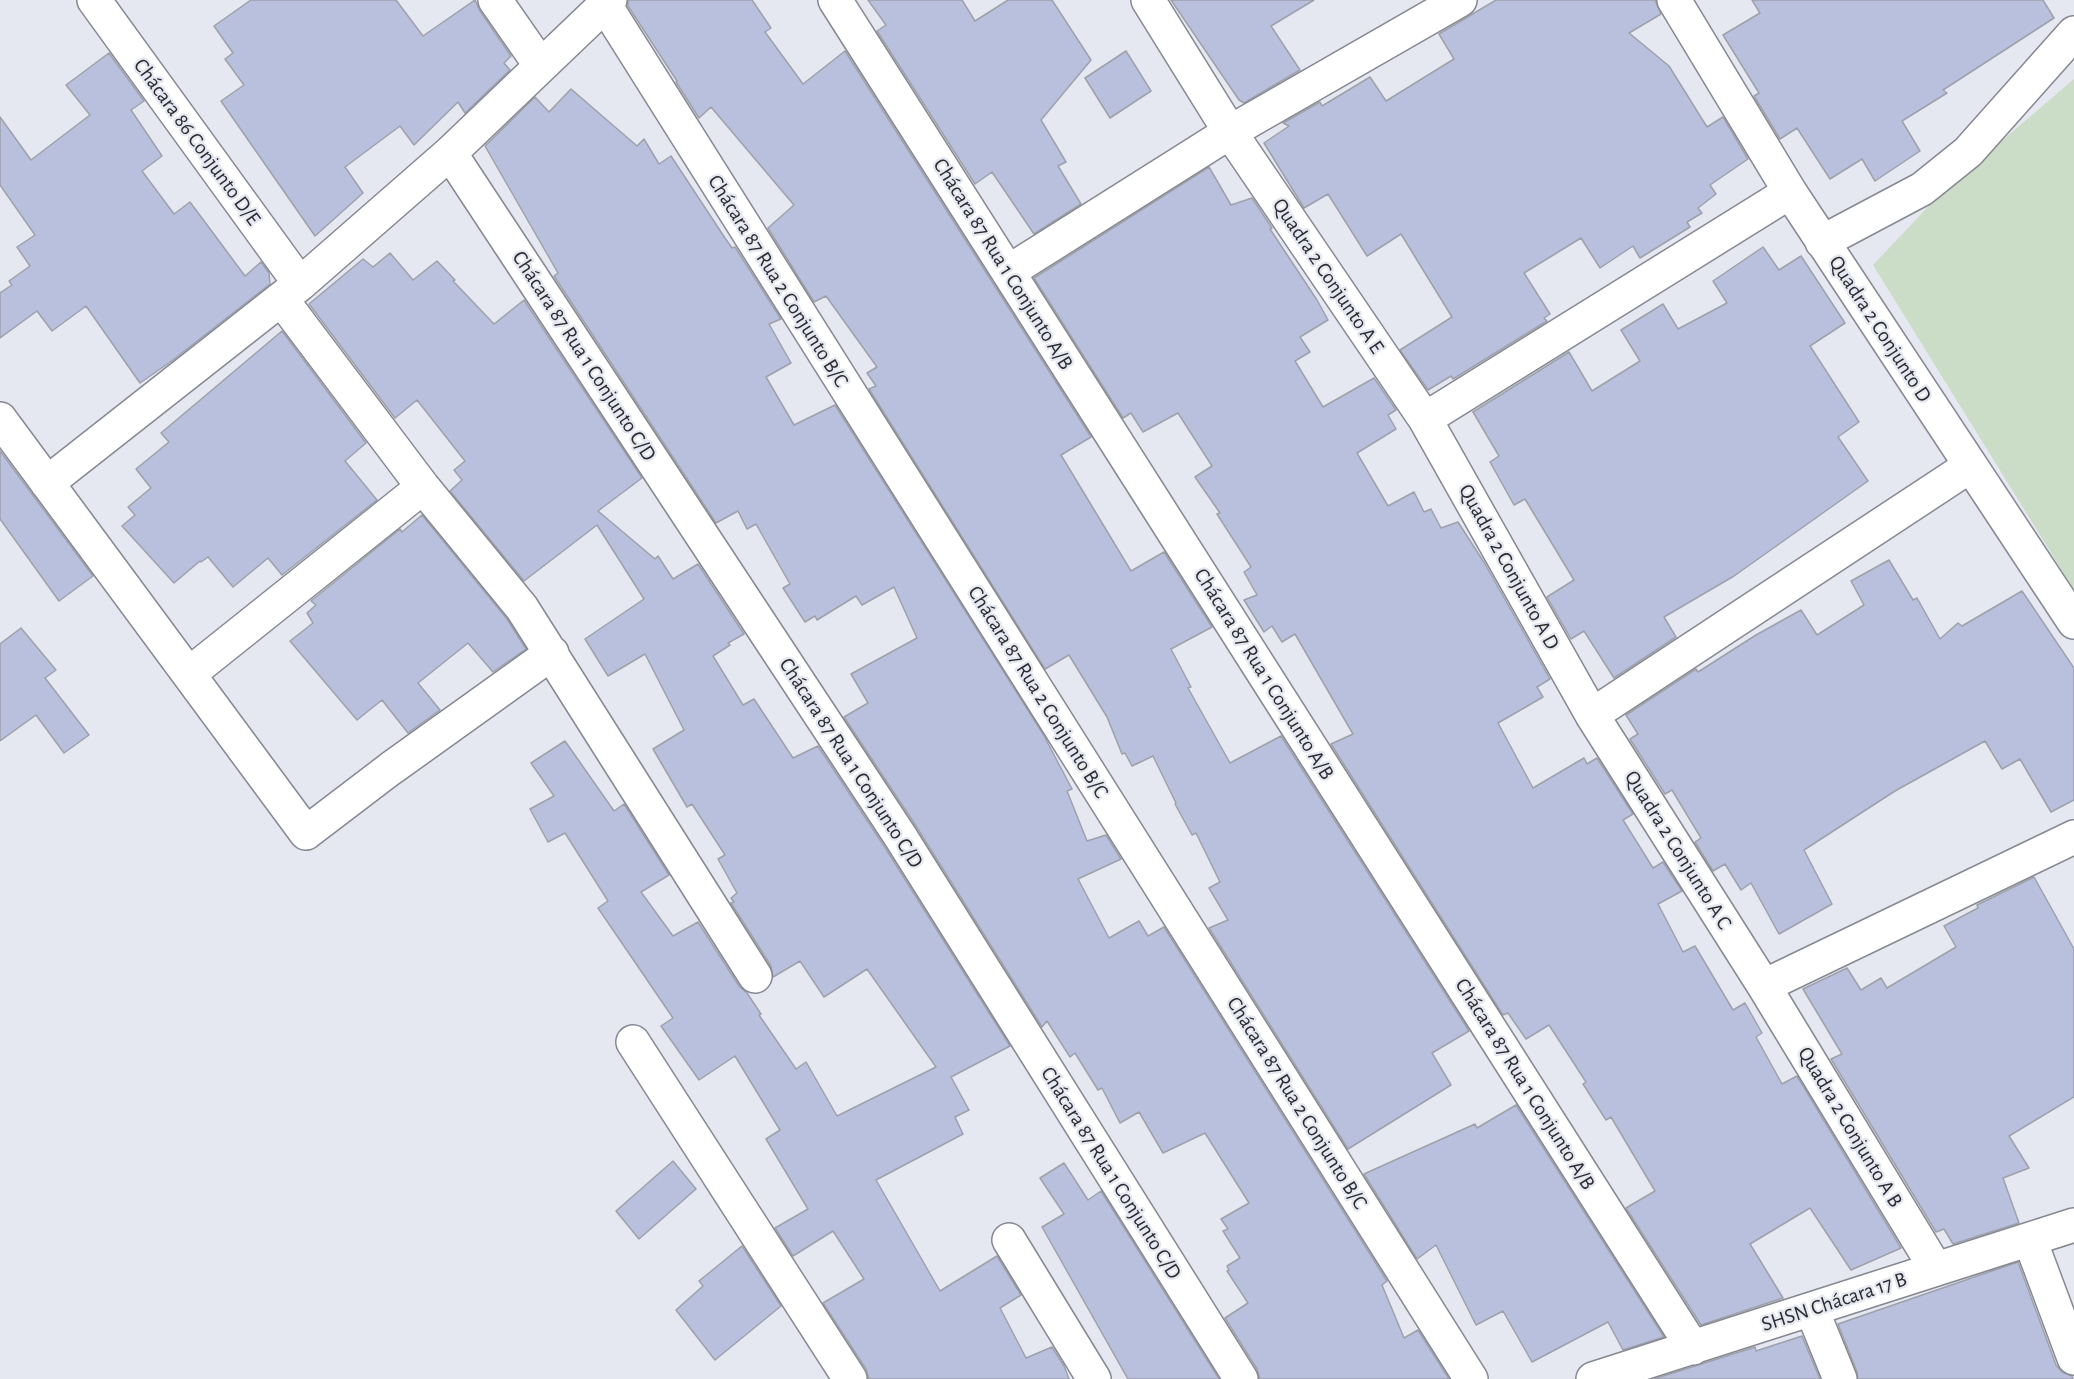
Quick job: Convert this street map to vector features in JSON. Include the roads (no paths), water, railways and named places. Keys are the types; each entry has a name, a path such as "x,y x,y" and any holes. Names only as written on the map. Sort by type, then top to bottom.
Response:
{"street":[{"name":"Chácara 86 Conjunto D/E","path":"94,0 423,487 522,608 755,976"},
{"path":"495,0 541,66"},
{"name":"Chácara 87 Rua 1 Conjunto A/B","path":"835,0 1693,1348"},
{"name":"Quadra 2 Conjunto A E","path":"1148,0 1230,132 1425,419"},
{"path":"1008,272 1230,132 1461,0"},
{"name":"Quadra 2 Conjunto D","path":"1674,0 1822,242 2074,622"},
{"path":"47,483 291,292 450,153 607,2"},
{"name":"Chácara 87 Rua 2 Conjunto B/C","path":"607,2 1471,1379"},
{"path":"1822,242 1922,189 1968,152 2074,33"},
{"name":"Chácara 87 Rua 1 Conjunto C/D","path":"450,153 900,836 1241,1379"},
{"path":"1425,419 1790,192"},
{"path":"0,419 306,833 390,769 552,653"},
{"name":"Quadra 2 Conjunto A D","path":"1425,419 1592,715"},
{"path":"1592,715 1970,466"},
{"path":"189,674 423,487"},
{"name":"Quadra 2 Conjunto A C","path":"1592,715 1764,986"},
{"path":"1764,986 2074,837"},
{"name":"Quadra 2 Conjunto A B","path":"1764,986 1936,1269"},
{"path":"633,1042 850,1379"},
{"name":"SHSN Chácara 17 B","path":"1599,1378 2074,1225"},
{"path":"2030,1239 2074,1358"},
{"path":"1009,1240 1094,1379"},
{"path":"1812,1310 1840,1379"}]}
